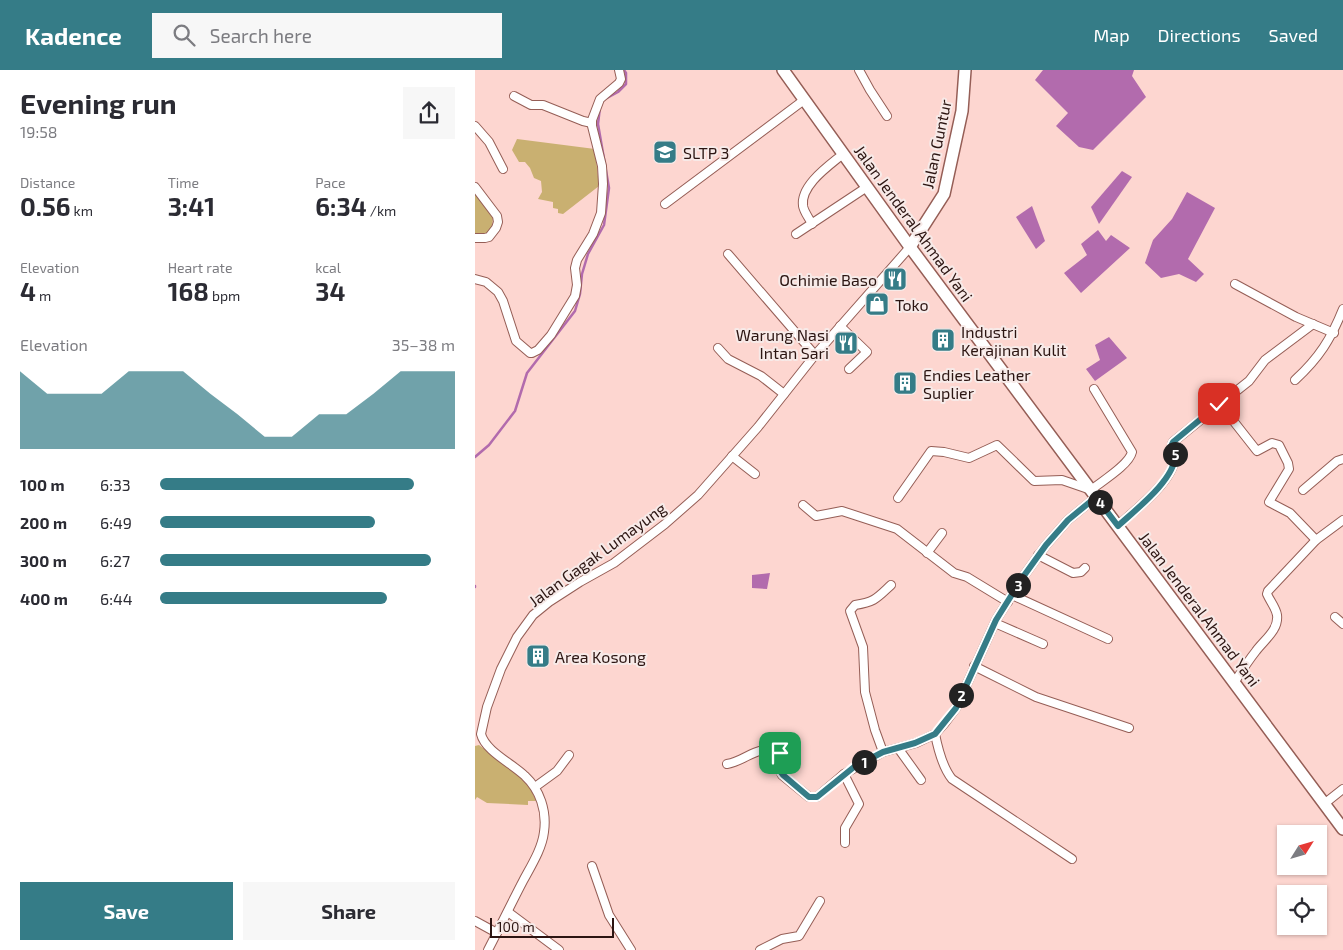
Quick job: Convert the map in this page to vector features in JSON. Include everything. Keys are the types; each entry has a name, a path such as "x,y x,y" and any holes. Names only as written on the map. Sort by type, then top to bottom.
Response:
{"main road":[{"name":"Jalan Jenderal Ahmad Yani","path":"783,70 910,247 1343,828"},
{"name":"Jalan Guntur","path":"910,247 944,194 962,111 965,70"}],"street":[{"path":"475,279 486,282 497,292 503,301 516,341 530,353 535,352 551,335 575,296 577,285 575,268 577,260 593,234 601,213 602,166 592,123 594,110 600,98 619,83 621,79 619,70"},
{"path":"859,70 887,116"},
{"path":"514,96 531,105 543,105 592,123"},
{"path":"665,204 805,100"},
{"path":"475,126 489,142 503,169"},
{"path":"812,224 803,207 806,189 843,154"},
{"path":"475,187 497,216 498,222 489,237 475,238"},
{"path":"796,234 867,187"},
{"name":"Jalan Gagak Lumayung","path":"488,950 533,862 544,832 543,807 535,787 519,770 490,748 482,739 481,734 487,707 501,669 517,636 533,615 549,602 613,563 665,524 698,495 815,355 910,247"},
{"path":"728,254 815,355"},
{"path":"1235,284 1296,317 1333,333"},
{"path":"1295,380 1315,360 1333,333 1343,309"},
{"path":"1118,526 1165,481 1171,472 1175,459 1173,442 1249,381 1265,360 1313,324"},
{"path":"840,326 867,352 849,369"},
{"path":"718,348 728,359 761,376 784,394"},
{"path":"727,764 738,762 758,750 776,750 780,753 780,771 785,778 809,797 813,798 817,797 844,774 883,752 935,734 956,708 995,623 1039,555 1093,493 1131,458 1133,452 1094,389"},
{"path":"1219,404 1257,451 1272,443 1279,445 1289,469 1269,502 1290,513 1316,540"},
{"path":"898,498 931,451 969,458 997,445 1034,481 1062,480 1093,493"},
{"path":"732,456 755,474"},
{"path":"1303,490 1337,461 1343,459"},
{"path":"803,505 816,516 842,511 897,529 954,574 967,577 1010,598 1108,639"},
{"path":"1234,683 1257,649 1275,627 1277,612 1267,594 1268,591 1316,540 1343,520"},
{"path":"927,553 942,533"},
{"path":"1039,555 1073,573 1081,572 1085,568"},
{"path":"883,752 865,692 863,647 851,611 855,605 874,600 891,585"},
{"path":"1335,617 1343,624"},
{"path":"995,623 1043,644"},
{"path":"974,666 1036,696 1129,728"},
{"path":"935,734 946,772 952,778 1071,860"},
{"path":"898,748 921,780"},
{"path":"535,787 557,771 569,755"},
{"path":"844,774 859,804 845,828 845,843"},
{"path":"1324,804 1343,789"},
{"path":"592,866 609,915 631,950"},
{"path":"760,950 782,939 799,936 820,901"},
{"path":"508,912 559,950"},
{"path":"475,921 497,933"}],"shaded area":[{"path":"1043,70 1134,70 1132,76 1146,97 1093,150 1079,147 1056,126 1068,113 1035,80"},
{"path":"517,139 595,149 599,186 563,214 558,213 558,209 553,208 553,202 538,199 542,192 541,181 534,178 525,162 519,162 512,150"},
{"path":"1122,171 1132,177 1099,224 1091,207"},
{"path":"1187,192 1215,208 1188,259 1204,274 1196,282 1179,274 1161,278 1145,263 1153,240 1172,219"},
{"path":"475,194 493,218 492,227 486,234 475,234"},
{"path":"1032,206 1045,241 1036,249 1016,217"},
{"path":"1098,230 1106,241 1111,235 1130,248 1081,293 1064,273 1087,255 1081,244"},
{"path":"1109,337 1127,358 1095,381 1086,369 1100,360 1095,345"},
{"path":"770,573 767,589 752,588 752,575"},
{"path":"479,745 511,769 530,787 536,801 528,801 528,805 487,803 477,797 475,800 475,746"}],"waterway":[{"path":"607,98 618,92 626,84 626,73 624,70"},
{"path":"475,457 489,445 515,411 527,373 575,311 588,254 604,225 609,188 598,124 600,107"}],"place":[{"name":"SLTP 3","path":"665,152"},
{"name":"Ochimie Baso","path":"895,279"},
{"name":"Toko","path":"877,304"},
{"name":"Industri Kerajinan Kulit","path":"943,340"},
{"name":"Warung Nasi Intan Sari","path":"846,343"},
{"name":"Endies Leather Suplier","path":"905,383"},
{"name":"Area Kosong","path":"538,656"}],"route":[{"path":"780,753 780,771 785,778 809,797 813,798 817,797 854,767 883,752 915,743 935,734 956,708 996,620 1046,545 1068,520 1096,497 1118,526 1165,481 1171,472 1175,459 1173,442 1219,404"}]}
